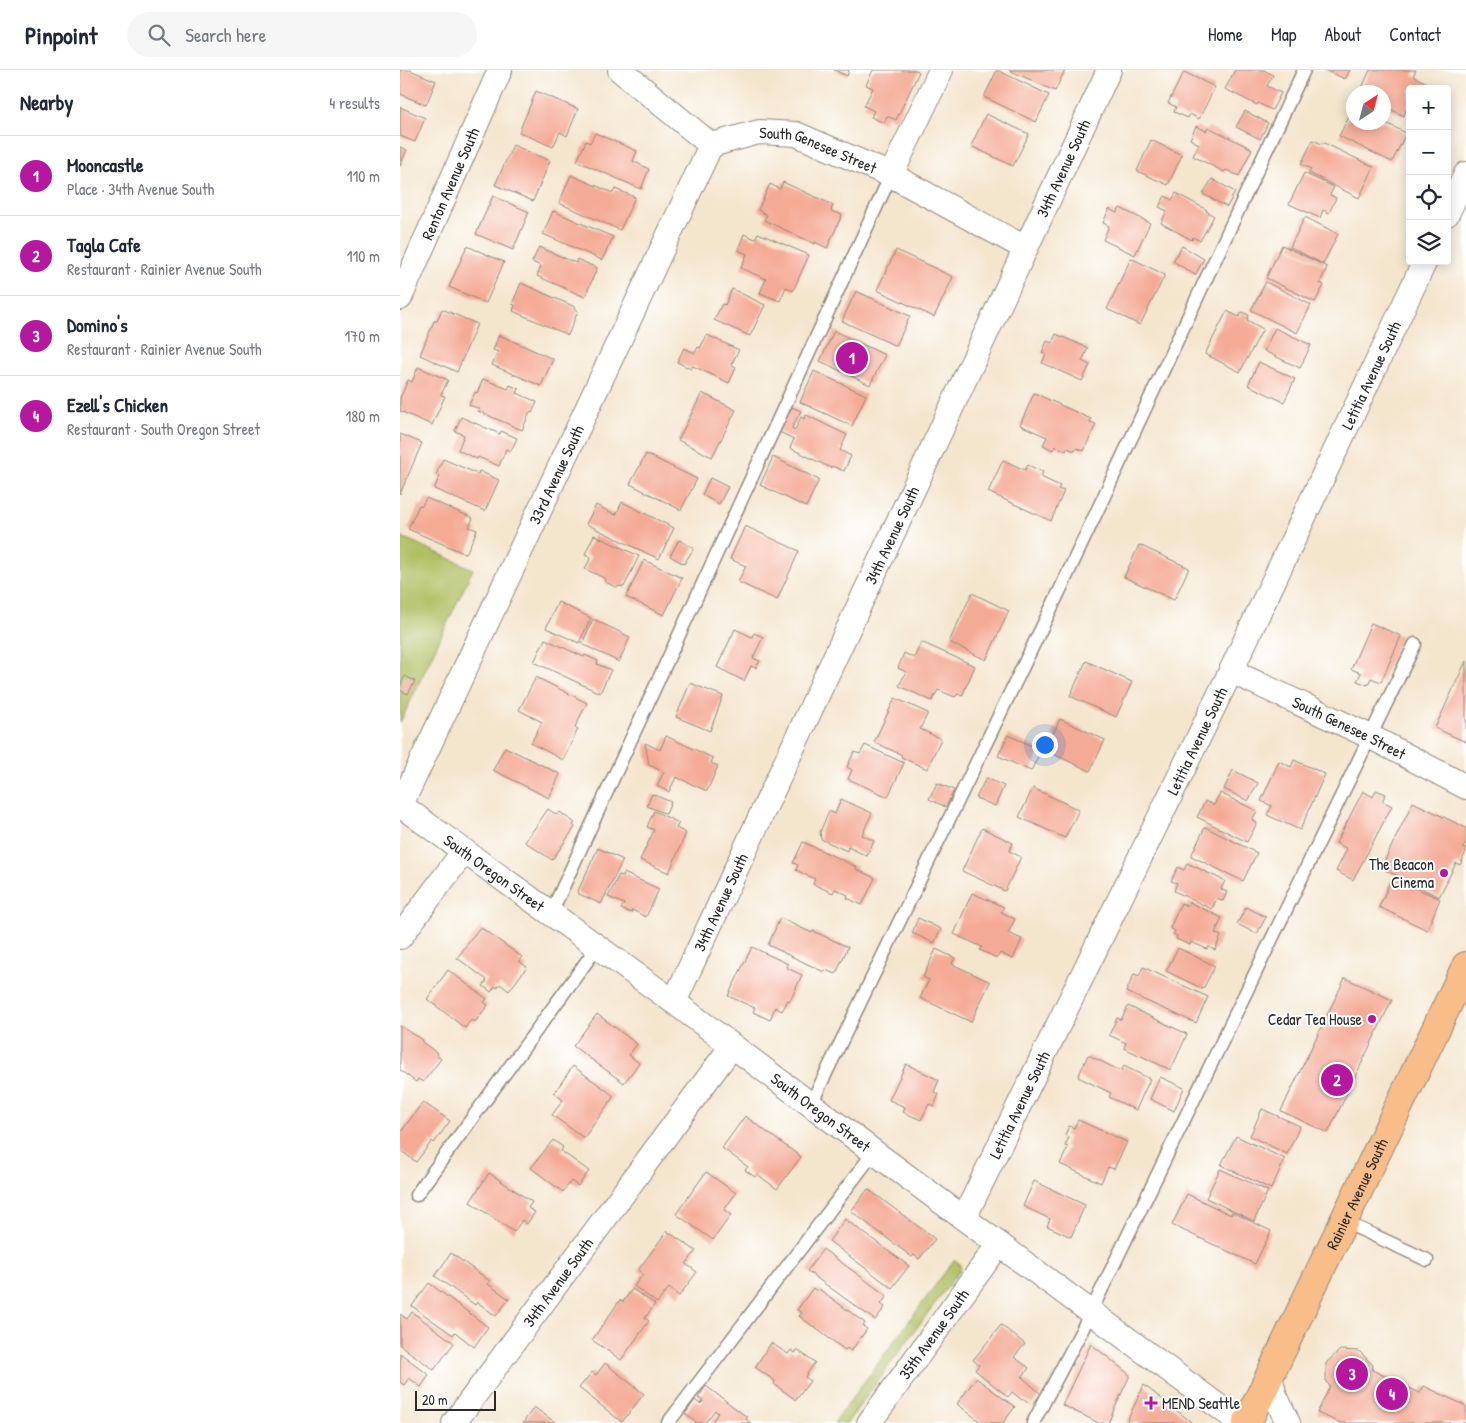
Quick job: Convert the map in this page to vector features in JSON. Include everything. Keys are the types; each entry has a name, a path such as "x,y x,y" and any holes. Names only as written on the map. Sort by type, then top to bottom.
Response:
{"main road":[{"name":"Rainier Avenue South","path":"1246,1423 1466,966"}],"street":[{"name":"Renton Avenue South","path":"400,298 500,70"},
{"path":"620,70 711,145"},
{"path":"891,175 941,70"},
{"name":"34th Avenue South","path":"674,1002 1109,70"},
{"name":"South Genesee Street","path":"711,145 759,132 796,134 891,175 1025,248"},
{"name":"33rd Avenue South","path":"400,805 711,145"},
{"path":"1451,206 1466,174"},
{"name":"Letitia Avenue South","path":"964,1218 1231,671 1423,265"},
{"name":"South Genesee Street","path":"1231,671 1371,737 1466,787"},
{"name":"South Oregon Street","path":"400,805 598,946 1241,1423"},
{"path":"400,937 464,851"},
{"name":"34th Avenue South","path":"454,1423 732,1046"},
{"name":"35th Avenue South","path":"869,1423 999,1244"},
{"path":"1270,1375 1274,1393 1288,1423"}],"lane":[{"path":"811,1104 1060,590 1304,70"},
{"path":"551,912 891,175"},
{"path":"1034,1423 1091,1311 1415,644"},
{"path":"416,1195 598,946"},
{"path":"668,1423 874,1152"},
{"path":"1343,1221 1427,1260"}],"green space":[{"path":"400,536 473,569 400,723"},
{"path":"954,1260 961,1268 847,1423 834,1423"}],"building":[{"path":"400,70 410,70 436,81 426,105 400,94"},
{"path":"834,70 849,70 847,76"},
{"path":"873,70 916,70 919,72 896,120 887,116 884,123 871,117 874,111 864,106 873,88 866,85"},
{"path":"997,70 1049,95 1036,122 984,97"},
{"path":"1009,70 1065,70 1055,91"},
{"path":"1235,70 1264,70 1273,75 1267,86 1281,93 1272,110 1258,103 1257,105 1225,89"},
{"path":"1325,70 1350,70 1345,79"},
{"path":"1370,70 1416,70 1413,76 1429,84 1406,85 1406,110 1404,116 1391,110 1391,85 1363,85"},
{"path":"1184,72 1215,87 1199,119 1190,114 1188,118 1174,112 1176,107 1168,103"},
{"path":"536,91 578,109 567,136 560,132 553,147 519,132"},
{"path":"400,107 425,118 415,142 400,136"},
{"path":"1245,111 1268,123 1260,139 1236,127"},
{"path":"986,114 1029,134 1013,166 971,146"},
{"path":"1346,122 1346,130 1391,130 1391,126 1406,133 1392,162 1339,136"},
{"path":"1196,126 1206,131 1208,127 1252,149 1239,176 1226,170 1224,172 1193,156 1199,144 1190,139"},
{"path":"595,133 637,151 633,161 649,169 641,189 577,161 586,141 590,143"},
{"path":"1151,140 1182,155 1168,185 1137,171"},
{"path":"1313,140 1322,144 1322,142 1374,167 1359,198 1309,173 1311,169 1301,164"},
{"path":"513,145 550,161 533,201 495,185"},
{"path":"400,147 407,150 400,166"},
{"path":"1304,173 1334,187 1330,195 1336,198 1329,213 1323,210 1320,218 1289,204"},
{"path":"571,175 613,193 615,189 635,197 620,230 559,203"},
{"path":"1212,179 1235,192 1227,207 1203,194"},
{"path":"783,182 833,205 831,211 842,215 827,248 764,220 767,215 758,210 770,184 780,189"},
{"path":"1176,193 1207,210 1214,216 1200,241 1193,237 1192,240 1161,223 1167,211 1159,207 1165,196 1172,200"},
{"path":"493,196 529,212 513,250 476,234"},
{"path":"1120,208 1150,223 1135,255 1103,240 1109,226 1103,223 1109,209 1117,213"},
{"path":"553,211 613,237 602,260 543,234"},
{"path":"1305,217 1338,234 1323,264 1290,247"},
{"path":"758,233 809,255 793,291 786,287 780,301 760,293 766,279 741,268 747,254 738,250 744,234 755,239"},
{"path":"1282,245 1327,267 1320,283 1324,285 1315,302 1266,278"},
{"path":"467,246 504,262 486,303 449,287"},
{"path":"1182,246 1204,259 1195,275 1173,261"},
{"path":"539,247 576,263 577,259 597,268 585,297 537,276 541,266 532,262"},
{"path":"896,250 953,277 934,317 877,290"},
{"path":"1131,258 1165,275 1140,325 1107,309"},
{"path":"1266,282 1311,305 1297,333 1251,310"},
{"path":"521,283 575,307 574,309 578,311 568,335 513,311 515,305 512,304"},
{"path":"732,289 765,305 750,336 714,320 722,304 725,305"},
{"path":"856,291 910,316 896,346 842,321"},
{"path":"442,309 477,324 457,372 420,355 434,321 437,321"},
{"path":"1227,311 1239,317 1242,312 1249,315 1247,320 1263,329 1240,372 1205,354"},
{"path":"1275,328 1311,345 1300,368 1264,351"},
{"path":"834,331 885,355 870,385 820,361"},
{"path":"1056,334 1088,348 1082,361 1090,365 1082,381 1042,363 1046,354 1042,353 1047,341 1052,343"},
{"path":"499,335 553,359 541,386 492,365 498,352 493,350"},
{"path":"707,335 739,350 731,365 736,368 729,383 693,366 691,369 677,362 684,348 695,353"},
{"path":"1259,362 1295,379 1284,402 1248,385"},
{"path":"418,367 448,380 441,395 445,396 432,425 400,411 400,398 408,380 412,382"},
{"path":"814,371 866,395 852,426 800,402"},
{"path":"483,379 508,389 510,385 519,389 517,393 537,402 522,430 478,411 480,409 469,405"},
{"path":"702,393 736,410 712,457 678,440"},
{"path":"1034,393 1091,419 1090,422 1096,424 1084,451 1077,448 1075,451 1067,448 1066,451 1055,446 1053,450 1043,445 1047,437 1020,425"},
{"path":"787,405 801,411 792,428 795,430 801,417 804,419 806,415 847,435 840,450 851,456 844,471 832,466 831,468 790,448 794,439 775,430"},
{"path":"461,417 500,434 501,431 517,438 511,451 506,449 499,466 458,450 464,435 455,431"},
{"path":"400,434 422,443 400,494"},
{"path":"646,454 697,479 681,510 630,484"},
{"path":"773,457 819,480 806,507 760,485"},
{"path":"443,459 478,474 479,471 499,480 485,511 434,489 440,476 436,475"},
{"path":"1003,460 1025,470 1028,465 1043,472 1041,477 1060,486 1058,489 1064,491 1051,521 988,492"},
{"path":"710,478 728,487 719,504 702,495"},
{"path":"426,498 473,518 469,527 477,530 466,554 408,529 419,505 422,506"},
{"path":"622,502 674,528 659,559 586,524 596,505 616,515"},
{"path":"745,526 799,551 777,600 738,582 746,566 730,559"},
{"path":"594,535 639,556 624,587 616,587 605,582 604,578 585,569 591,557 585,554"},
{"path":"679,540 694,548 684,564 670,556"},
{"path":"1139,545 1189,568 1174,600 1124,577"},
{"path":"644,560 682,578 664,615 626,597"},
{"path":"972,593 1009,611 986,660 949,642"},
{"path":"558,602 591,618 579,643 546,628"},
{"path":"593,619 630,637 619,662 582,644"},
{"path":"1371,623 1401,636 1381,682 1371,678 1368,685 1357,681 1361,673 1351,669"},
{"path":"735,629 752,637 754,633 763,637 753,658 760,661 756,668 751,666 744,681 717,667"},
{"path":"545,639 584,657 585,655 598,661 597,664 611,670 600,693 534,662"},
{"path":"921,642 975,666 962,696 958,694 955,697 938,690 932,701 899,686 906,672 898,668 904,653 914,658"},
{"path":"1086,661 1132,682 1116,717 1070,696"},
{"path":"1466,661 1466,742 1435,728"},
{"path":"405,676 415,681 408,694 400,690"},
{"path":"536,677 587,703 575,727 578,729 563,760 531,743 542,722 519,710"},
{"path":"690,683 723,696 710,731 676,717"},
{"path":"895,698 928,713 920,729 941,739 927,769 874,742"},
{"path":"1060,719 1105,740 1090,771 1051,753 1057,739 1052,736"},
{"path":"1008,735 1041,750 1031,771 998,756"},
{"path":"666,736 713,758 711,763 718,766 707,791 676,777 669,792 657,786 664,772 649,765 645,743 660,750"},
{"path":"865,745 904,763 888,797 848,779 852,770 847,767 854,752 860,754"},
{"path":"505,747 560,774 549,798 493,770"},
{"path":"1294,760 1325,774 1300,830 1267,815 1272,806 1261,801 1279,761 1291,767"},
{"path":"1233,770 1258,783 1248,801 1224,789"},
{"path":"986,778 1004,786 995,806 976,798"},
{"path":"937,783 954,790 946,807 929,799"},
{"path":"1033,788 1079,810 1065,838 1019,817"},
{"path":"1376,790 1386,794 1382,801 1392,806 1353,880 1336,871 1347,849 1336,843 1363,791 1373,797"},
{"path":"1220,793 1257,811 1252,820 1257,823 1247,842 1197,817 1205,801 1214,805"},
{"path":"652,794 671,802 666,814 647,806"},
{"path":"841,799 872,813 862,835 874,841 867,856 848,847 847,851 821,839 820,832 829,811 835,814"},
{"path":"1413,802 1466,828 1466,843 1463,848 1466,849 1466,852 1460,865 1456,863 1439,897 1381,868"},
{"path":"548,809 557,815 560,812 575,823 573,825 575,827 552,860 525,842"},
{"path":"654,811 679,823 676,828 686,833 669,873 640,860 654,830 647,827"},
{"path":"1205,827 1257,853 1243,881 1191,856"},
{"path":"982,828 1013,843 1009,851 1021,857 1005,891 962,871"},
{"path":"803,842 857,867 856,869 875,878 862,905 847,898 848,895 835,889 833,893 813,884 815,879 796,870 798,865 793,863"},
{"path":"598,848 623,860 601,904 577,893"},
{"path":"1187,863 1225,881 1221,889 1227,892 1223,901 1217,898 1212,909 1174,891 1177,883 1171,881 1178,867 1184,870"},
{"path":"624,873 659,889 646,917 632,910 631,913 621,909 624,904 608,897 619,875 623,876"},
{"path":"1391,880 1410,889 1411,886 1440,899 1427,930 1379,907"},
{"path":"972,893 1004,907 1001,912 1015,919 1008,933 1022,939 1013,959 1000,953 997,958 980,950 982,947 954,934"},
{"path":"1189,902 1222,918 1215,933 1221,936 1215,950 1209,947 1207,949 1191,942 1190,945 1176,939 1177,936 1173,934 1175,931 1170,928 1181,903 1187,906"},
{"path":"1246,907 1266,917 1257,934 1237,924"},
{"path":"780,918 848,947 836,974 825,970 824,972 768,945"},
{"path":"918,918 941,929 934,943 912,933"},
{"path":"480,927 522,957 519,961 527,967 509,991 500,984 497,988 495,986 491,992 483,986 487,980 457,958"},
{"path":"752,947 788,964 787,968 802,975 790,1001 788,1000 782,1011 775,1007 770,1020 753,1012 755,1008 728,996"},
{"path":"1178,948 1215,966 1203,989 1166,971"},
{"path":"936,949 955,958 952,964 990,982 971,1022 920,998 929,980 923,977"},
{"path":"1143,967 1208,997 1196,1023 1126,992 1134,974 1139,976"},
{"path":"448,970 487,999 484,1002 488,1005 475,1022 471,1020 465,1028 427,999"},
{"path":"1345,978 1392,1000 1328,1133 1281,1111"},
{"path":"1128,1006 1187,1034 1171,1070 1124,1048 1126,1043 1109,1035 1117,1018 1121,1020"},
{"path":"597,1014 637,1044 629,1055 639,1063 624,1083 573,1046"},
{"path":"400,1026 423,1040 422,1042 437,1053 436,1055 441,1059 423,1082 418,1079 416,1082 400,1070"},
{"path":"1088,1055 1121,1071 1124,1066 1150,1079 1136,1110 1109,1097 1111,1093 1078,1077"},
{"path":"906,1064 939,1080 934,1092 939,1094 934,1106 929,1104 921,1120 903,1112 905,1107 889,1100"},
{"path":"573,1066 614,1096 584,1138 552,1115 563,1100 554,1093"},
{"path":"1160,1077 1184,1088 1174,1111 1150,1099"},
{"path":"423,1102 450,1121 434,1143 432,1141 416,1162 400,1150 400,1133"},
{"path":"1262,1109 1300,1126 1287,1154 1250,1136"},
{"path":"745,1116 801,1157 777,1189 757,1174 755,1177 745,1170 748,1167 722,1148"},
{"path":"1078,1120 1127,1142 1114,1169 1108,1167 1101,1183 1060,1164 1068,1147 1065,1146 1069,1137 1065,1135 1069,1126 1074,1128"},
{"path":"1236,1136 1285,1159 1271,1189 1221,1165"},
{"path":"553,1140 563,1147 561,1151 589,1171 578,1186 571,1181 563,1192 531,1168"},
{"path":"1220,1169 1268,1191 1254,1221 1206,1198"},
{"path":"706,1172 736,1193 724,1210 731,1215 713,1240 676,1214"},
{"path":"489,1173 532,1202 528,1208 535,1212 527,1224 522,1220 514,1232 470,1202"},
{"path":"1034,1181 1085,1205 1071,1237 1047,1226 1050,1219 1023,1206"},
{"path":"868,1189 935,1239 919,1259 914,1255 912,1257 851,1211"},
{"path":"1187,1194 1231,1215 1232,1212 1271,1231 1255,1264 1172,1225"},
{"path":"845,1219 909,1266 892,1288 829,1241"},
{"path":"667,1231 696,1251 686,1264 697,1272 679,1296 669,1288 657,1303 634,1286 643,1274 638,1270"},
{"path":"823,1249 887,1296 881,1304 885,1307 875,1320 807,1271"},
{"path":"451,1253 490,1281 488,1284 509,1299 496,1316 477,1302 475,1305 435,1276"},
{"path":"429,1283 488,1327 474,1347 455,1332 453,1335 412,1306"},
{"path":"813,1288 817,1291 819,1289 865,1323 863,1326 867,1329 851,1351 847,1348 845,1350 799,1316 802,1313 797,1310"},
{"path":"632,1289 655,1304 645,1318 649,1321 621,1360 592,1340 620,1300 623,1302"},
{"path":"412,1312 454,1343 434,1370 400,1345 400,1314 407,1319"},
{"path":"1001,1325 1025,1344 1014,1357 1029,1368 1022,1377 1041,1394 1032,1405 1012,1392 1008,1397 975,1370 979,1365 973,1360"},
{"path":"771,1343 788,1354 791,1350 795,1353 797,1350 815,1362 805,1377 810,1381 796,1400 774,1384 775,1381 755,1367"},
{"path":"1091,1344 1130,1375 1108,1423 1099,1423 1062,1405"},
{"path":"1340,1350 1359,1351 1373,1365 1372,1370 1420,1393 1424,1386 1466,1406 1466,1423 1341,1423 1317,1413 1330,1386 1326,1382 1326,1363"},
{"path":"400,1353 429,1375 421,1387 409,1378 404,1385 400,1382"},
{"path":"605,1363 644,1394 622,1422 579,1388 592,1372 596,1375"},
{"path":"976,1378 1015,1407 1003,1423 982,1423 957,1404"},
{"name":"MEND Seattle","path":"1144,1385 1190,1421 1190,1423 1126,1423"},
{"path":"706,1386 747,1417 746,1419 751,1423 711,1423 718,1413 715,1410 705,1423 697,1423 685,1414 695,1400 700,1404 703,1401 698,1398"},
{"path":"534,1407 556,1423 523,1423"}],"place":[{"name":"Mooncastle","path":"852,358"},
{"name":"The Beacon Cinema","path":"1444,873"},
{"name":"Cedar Tea House","path":"1372,1019"},
{"name":"Tagla Cafe","path":"1337,1080"},
{"name":"Domino's","path":"1352,1374"},
{"name":"Ezell's Chicken","path":"1392,1394"},
{"name":"MEND Seattle","path":"1151,1403"}]}
